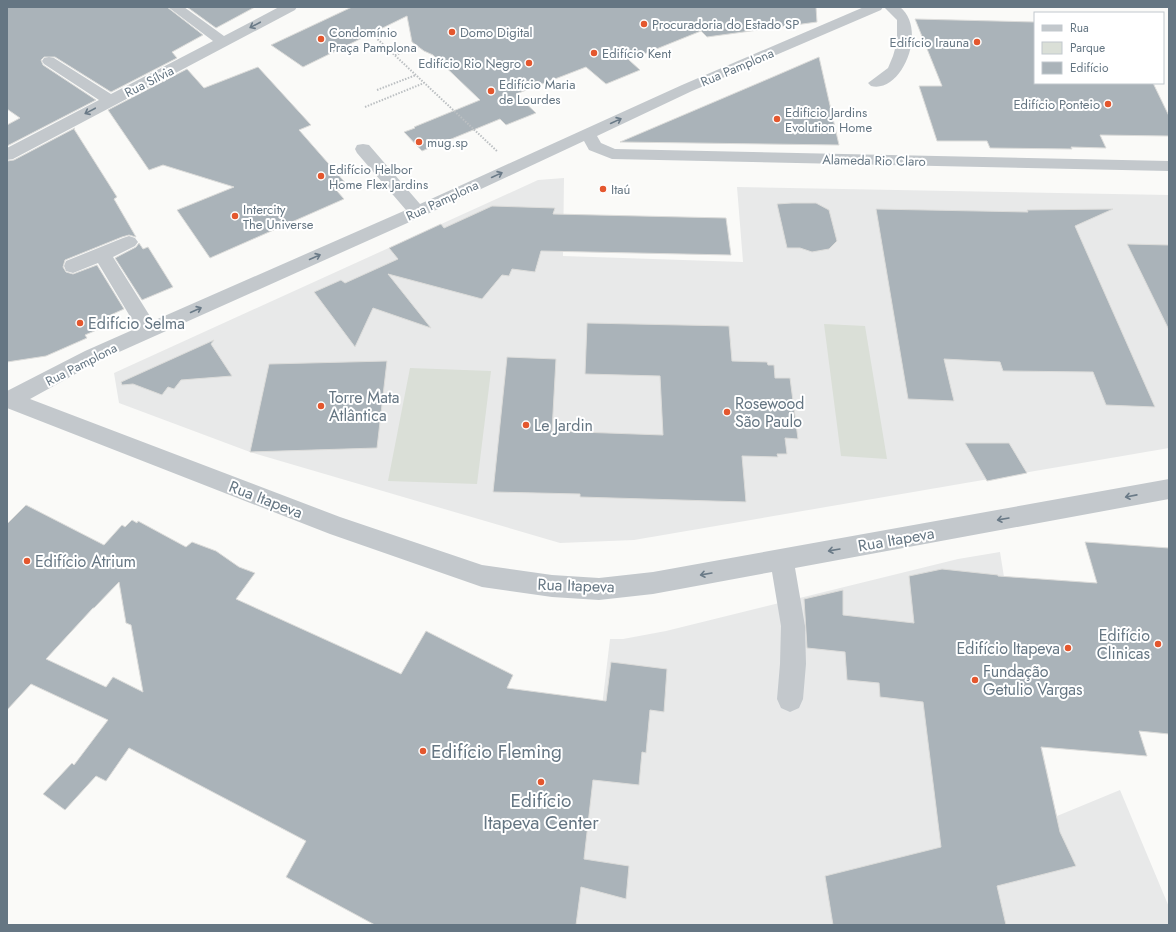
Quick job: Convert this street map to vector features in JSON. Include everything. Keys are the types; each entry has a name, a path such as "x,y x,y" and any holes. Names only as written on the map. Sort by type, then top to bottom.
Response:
{"street":[{"path":"175,7 224,42"},
{"name":"Rua Sílvia","path":"7,155 290,7"},
{"name":"Rua Pamplona","path":"8,399 92,356 416,212 687,88 876,7"},
{"path":"876,83 896,68 905,42 905,24 900,14 891,7"},
{"path":"49,61 111,101"},
{"name":"Alameda Rio Claro","path":"588,134 595,146 612,154 1169,166"},
{"path":"362,149 416,212"},
{"path":"73,266 129,242"},
{"path":"102,254 149,331"},
{"name":"Rua Itapeva","path":"8,399 338,527 482,576 552,586 599,589 653,583 1169,488"},
{"path":"782,560 793,626 793,664 790,699"}],"path":[{"path":"371,33 498,153"},
{"path":"395,55 418,47"},
{"path":"377,90 416,75"},
{"path":"365,107 424,83"}],"shaded area":[{"path":"564,178 563,256 743,262 737,187 1169,195 1169,448 634,540 560,543 250,452 119,403 114,373 538,180"},
{"path":"1000,552 1004,577 1057,816 1120,790 1169,907 1169,925 576,925 610,639 623,639 666,631 958,559"}],"green space":[{"path":"824,324 865,326 887,459 841,456"},
{"path":"410,368 491,371 477,484 388,481"}],"building":[{"path":"7,7 167,7 203,35 172,52 177,58 111,92 55,57 44,57 41,60 43,65 96,100 7,146 7,125 20,118 7,109"},
{"path":"187,7 255,7 216,28"},
{"path":"352,7 816,7 817,22 707,37 701,31 629,60 640,70 606,84 586,67 516,94 536,113 506,125 500,119 422,151 404,132 480,100 433,55 424,51 412,42 407,16 303,67 271,45"},
{"path":"915,19 1034,22 1034,84 1153,84 1169,116 1169,136 1100,135 1106,148 1071,147 1072,149 990,148 987,141 937,141 919,86 942,86"},
{"path":"819,57 839,145 620,142 775,76"},
{"path":"258,67 311,125 299,130 349,187 337,191 344,199 210,258 177,210 234,187 163,165 149,170 108,110 187,69 204,88"},
{"path":"75,128 74,129 117,197 114,199 136,237 129,235 122,237 65,260 63,267 66,272 73,274 97,265 124,309 95,322 99,329 85,335 87,338 46,356 7,362 7,161 14,160"},
{"path":"816,203 829,210 837,241 829,249 812,252 800,248 787,248 777,204"},
{"path":"492,206 555,208 553,214 726,218 731,255 541,251 535,272 512,269 509,276 502,275 482,299 388,274 431,328 373,308 355,347 314,292 341,280 345,283 398,259 389,248 441,224 444,228"},
{"path":"876,209 1028,212 1027,210 1113,209 1075,226 1155,407 1106,405 1093,372 1003,371 1000,362 944,359 954,401 908,399"},
{"path":"139,243 143,249 148,247 173,287 142,300 115,258 136,247"},
{"path":"1127,244 1169,245 1169,330"},
{"name":"Rosewood São Paulo","path":"587,323 729,326 732,361 767,362 768,365 774,365 775,378 790,378 798,439 785,438 787,454 777,454 778,457 742,456 746,502 580,497 580,494 493,492 507,357 556,359 552,431 663,435 660,376 585,374"},
{"path":"214,340 211,344 232,376 181,380 174,389 168,387 162,395 133,384 122,385 121,382"},
{"name":"Torre Mata Atlântica","path":"387,361 377,448 250,452 269,364"},
{"path":"965,443 1009,443 1027,473 987,481"},
{"path":"26,505 104,545 122,525 125,527 132,520 137,523 138,521 186,547 192,542 216,551 239,567 255,573 236,599 401,674 426,631 513,675 507,688 606,701 611,662 667,669 664,712 650,710 646,753 642,752 639,785 593,780 584,859 629,866 626,899 581,887 576,925 375,925 286,877 306,841 129,748 106,781 96,776 65,810 43,794 72,763 74,765 108,720 31,684 7,710 7,524","holes":["119,582 126,623 131,625 143,692 113,677 106,687 46,659"]},
{"path":"1085,542 1169,548 1169,734 1139,731 1147,756 1041,747 1060,832 1076,866 997,886 1006,925 833,925 825,876 941,847 923,702 880,697 879,683 847,680 845,652 807,648 804,599 843,590 843,615 914,623 909,576 942,569 998,576 1097,583"}],"place":[{"name":"Procuradoria do Estado SP","path":"644,24"},
{"name":"Domo Digital","path":"452,32"},
{"name":"Condomínio Praça Pamplona","path":"321,39"},
{"name":"Edifício Irauna","path":"977,42"},
{"name":"Edifício Kent","path":"594,53"},
{"name":"Edifício Rio Negro","path":"529,63"},
{"name":"Edifício Maria de Lourdes","path":"491,91"},
{"name":"Edifício Ponteio","path":"1108,104"},
{"name":"Edificio Jardins Evolution Home","path":"777,119"},
{"name":"mug.sp","path":"419,142"},
{"name":"Edifício Helbor Home Flex Jardins","path":"321,176"},
{"name":"Itaú","path":"603,189"},
{"name":"Intercity The Universe","path":"235,216"},
{"name":"Edifício Selma","path":"80,323"},
{"name":"Torre Mata Atlântica","path":"321,406"},
{"name":"Rosewood São Paulo","path":"727,412"},
{"name":"Le Jardin","path":"526,425"},
{"name":"Edifício Atrium","path":"27,561"},
{"name":"Edifício Clinicas","path":"1158,644"},
{"name":"Edifício Itapeva","path":"1068,648"},
{"name":"Fundação Getulio Vargas","path":"975,680"},
{"name":"Edifício Fleming","path":"423,751"},
{"name":"Edifício Itapeva Center","path":"541,782"}]}
